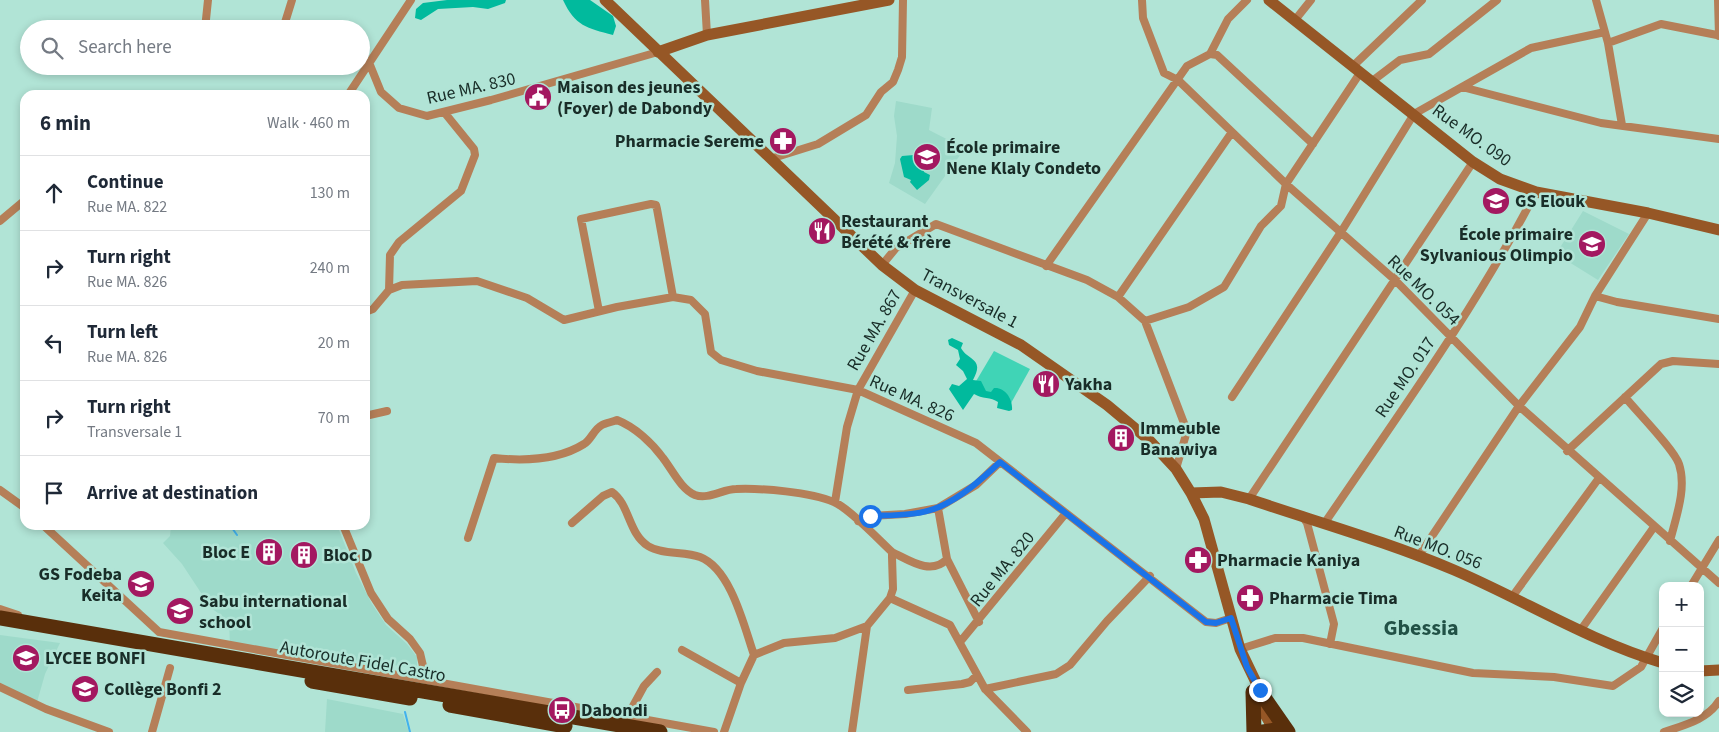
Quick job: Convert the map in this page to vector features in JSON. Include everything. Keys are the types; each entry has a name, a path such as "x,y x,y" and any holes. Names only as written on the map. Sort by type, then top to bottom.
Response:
{"highway":[{"name":"Autoroute Fidel Castro","path":"0,618 660,732"},
{"name":"Autoroute Fidel Castro","path":"0,629 190,659 602,732"},
{"path":"1258,694 1278,731"},
{"path":"1254,732 1258,694"}],"street":[{"path":"206,20 208,0"},
{"path":"286,20 292,0"},
{"path":"370,65 411,0"},
{"name":"Transversale 1","path":"605,0 882,265 914,290 1021,345 1107,405 1149,440 1176,469 1204,519 1240,649 1258,694"},
{"path":"705,0 707,35"},
{"path":"658,52 707,35 889,0"},
{"path":"770,159 818,144 866,115 881,92 893,82 898,70 902,57 902,0"},
{"name":"Rue MO. 054","path":"1142,0 1143,18 1164,74 1178,80 1286,184 1395,280 1519,406 1567,451 1719,583"},
{"path":"1046,266 1187,66 1210,54 1228,19 1247,0"},
{"name":"Rue MO. 090","path":"1269,0 1473,162 1500,179 1536,192 1648,213 1719,230"},
{"path":"1295,20 1311,0"},
{"path":"1145,321 1189,307 1224,287 1261,226 1281,206 1286,184 1313,144 1356,70 1422,0"},
{"path":"1371,82 1400,60 1429,54 1497,0"},
{"path":"1596,0 1608,43 1622,125"},
{"path":"1608,43 1661,24 1718,35 1718,0"},
{"path":"1232,397 1341,232 1414,114 1531,48 1605,32"},
{"name":"Rue MA. 830","path":"370,65 381,92 399,108 427,116 658,52"},
{"path":"1210,54 1216,55 1313,144"},
{"path":"352,90 363,75"},
{"path":"1462,87 1601,123 1719,139"},
{"path":"370,310 389,290 390,255 399,242 461,191 475,155 474,149 444,112"},
{"path":"1118,298 1232,132"},
{"path":"1249,499 1473,162"},
{"name":"Rue MO. 017","path":"1324,524 1451,336 1514,235 1536,192"},
{"path":"0,221 20,204"},
{"path":"599,311 581,219 651,204 656,205 657,209 673,297"},
{"path":"1418,556 1519,406 1580,327 1595,296 1648,213"},
{"path":"882,265 896,248 936,224 1087,280 1118,298 1145,321 1188,431 1176,469"},
{"name":"Rue MA. 826","path":"389,290 402,285 477,281 527,298 564,320 599,311 673,297 691,300 705,314 712,352 721,360 757,371 858,390 976,444 1150,576 1206,622 1216,623 1231,618"},
{"name":"Rue MA. 867","path":"835,502 847,427 858,390 914,290"},
{"path":"1595,296 1617,302 1719,319"},
{"path":"1567,451 1661,364 1673,361 1719,364"},
{"path":"1625,397 1678,463 1681,483 1680,504 1670,541"},
{"path":"370,415 388,411"},
{"path":"468,538 494,458 517,460 543,459 575,449 586,443 601,426 617,420 643,437 662,456 684,487 694,495 703,497 731,489 756,488 789,492 835,502 892,552 914,563 934,567 941,564 947,558"},
{"path":"858,521 870,516 905,514 938,508 976,485 1000,462"},
{"path":"1512,597 1599,478"},
{"path":"0,486 0,498"},
{"path":"0,490 20,504"},
{"path":"572,523 603,496 612,492 619,497 636,536 649,547 700,557 715,566 732,593 754,655"},
{"name":"Rue MO. 056","path":"1191,493 1221,492 1249,499 1418,556 1454,570 1580,630 1645,658 1659,662"},
{"path":"938,508 947,558 978,622"},
{"name":"Rue MA. 820","path":"960,642 1066,513"},
{"path":"1303,517 1307,523 1334,624 1330,644"},
{"path":"1580,630 1654,527"},
{"path":"48,530 159,632 714,732"},
{"path":"345,530 371,593 388,619 410,639 420,653 426,670 426,679"},
{"path":"1694,582 1719,540"},
{"path":"724,732 741,683 754,655 784,643 835,638 867,626 890,598 894,589 892,552"},
{"path":"985,689 1056,674 1070,665 1107,621 1150,576"},
{"path":"890,598 950,626 985,689 1027,732"},
{"path":"0,609 56,627"},
{"path":"852,732 867,626"},
{"path":"1240,649 1282,637 1303,638 1473,673 1554,677 1613,686 1641,667 1659,635"},
{"path":"682,650 741,683"},
{"path":"152,732 170,668"},
{"path":"1704,671 1719,670"},
{"path":"627,717 644,686 656,672"},
{"path":"908,690 962,684 970,682 977,675"},
{"path":"0,687 46,709 109,732"},
{"path":"1664,732 1697,720 1713,710 1719,701"}],"shaded area":[{"name":"École primaire Nene Klaly Condeto","path":"896,101 932,108 929,130 962,147 963,151 925,204 889,183 895,163 897,136 894,116"},
{"name":"École primaire Sylvanious Olimpio","path":"1583,211 1629,234 1598,280 1556,254"},
{"path":"171,530 339,530 356,573 372,604 386,625 407,644 417,657 417,668 230,645 229,621 211,608 182,564 163,543 170,536"},
{"name":"LYCEE BONFI","path":"0,635 60,643 45,674 37,702 0,684"},
{"path":"327,699 403,714 409,732 325,732"}],"green space":[{"path":"447,0 506,0 505,3 488,9 473,7 438,9 421,20 415,18 416,9 423,3"},
{"path":"563,0 590,0 613,16 616,26 613,35 589,28 577,21"},
{"path":"914,155 923,164 924,172 930,175 929,180 917,190 910,182 911,180 904,177 900,159 902,156"},
{"path":"952,338 963,343 961,348 976,364 977,368 973,380 981,381 986,391 991,392 994,388 1002,389 1008,394 1012,410 997,408 998,402 974,394 963,410 949,389 952,384 959,386 967,379 963,371 956,365 960,359 958,350 949,345 948,340"},
{"path":"994,351 1030,369 1010,405 972,388"}],"waterway":[{"path":"234,530 237,535"},
{"path":"405,712 410,732"}],"place":[{"name":"Maison des jeunes (Foyer) de Dabondy","path":"538,97"},
{"name":"Pharmacie Sereme","path":"783,141"},
{"name":"École primaire Nene Klaly Condeto","path":"927,157"},
{"name":"GS Elouk","path":"1496,201"},
{"name":"Restaurant Bérété & frère","path":"822,231"},
{"name":"École primaire Sylvanious Olimpio","path":"1592,244"},
{"name":"Yakha","path":"1046,384"},
{"name":"Immeuble Banawiya","path":"1121,438"},
{"name":"Bloc E","path":"269,552"},
{"name":"Bloc D","path":"304,555"},
{"name":"Pharmacie Kaniya","path":"1198,560"},
{"name":"GS Fodeba Keita","path":"141,584"},
{"name":"Pharmacie Tima","path":"1250,598"},
{"name":"Sabu international school","path":"180,611"},
{"name":"LYCEE BONFI","path":"26,658"},
{"name":"Collège Bonfi 2","path":"85,689"},
{"name":"Dabondi","path":"562,710"}],"district":[{"name":"Gbessia","path":"1421,627"}],"route":[{"path":"870,516 905,514 938,508 976,485 1000,462 1150,576 1206,622 1216,623 1231,618 1247,667 1260,690"}]}
